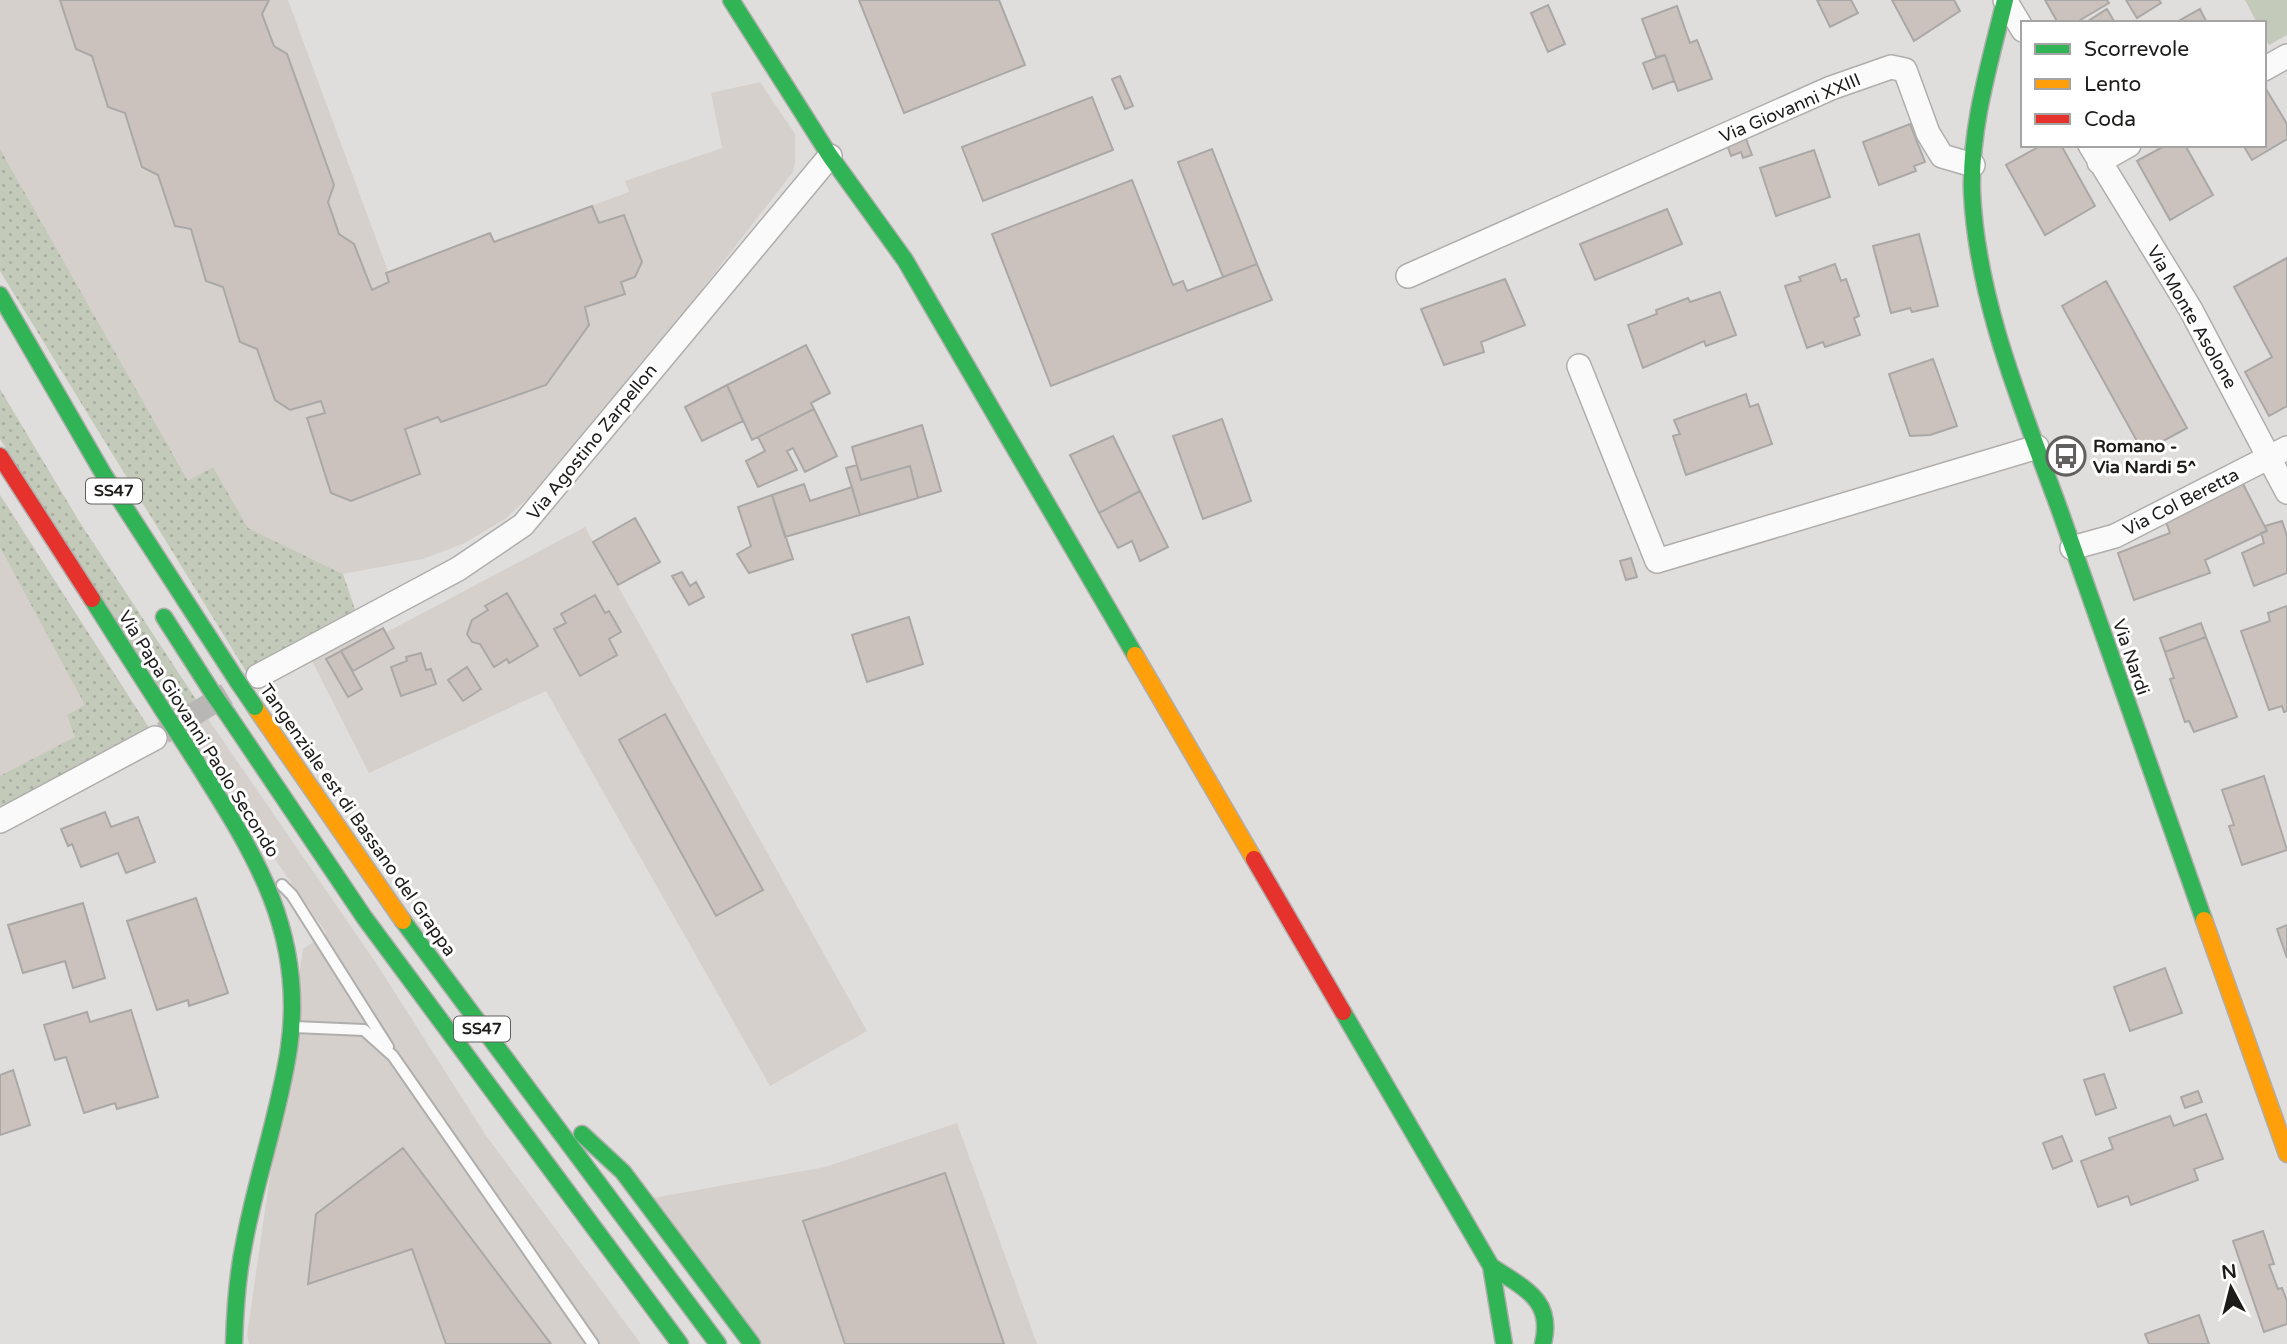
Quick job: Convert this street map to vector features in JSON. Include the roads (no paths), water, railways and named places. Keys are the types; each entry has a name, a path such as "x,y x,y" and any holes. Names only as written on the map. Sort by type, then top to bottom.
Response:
{"main road":[{"path":"731,0 830,156 877,217 905,260 1491,1266 1504,1344"},
{"path":"1973,165 1976,127 2005,0"},
{"name":"Via Nardi","path":"1973,165 1976,226 1988,295 2072,548 2287,1154"},
{"name":"Tangenziale est di Bassano del Grappa","path":"0,295 104,475 248,679 255,707 386,898 719,1344"},
{"name":"Via Papa Giovanni Paolo Secondo","path":"0,456 256,860 277,907 288,946 292,1027 282,1083 239,1261 233,1304 234,1344"},
{"name":"SS47","path":"157,605 363,917 433,1015 680,1344"},
{"path":"433,1015 450,1053 522,1158"},
{"path":"536,1102 575,1128 623,1172 752,1344"},
{"path":"583,1241 664,1344"},
{"path":"1491,1266 1542,1304 1549,1328 1543,1344"}],"street":[{"path":"2005,0 2021,27"},
{"path":"2266,68 2287,56"},
{"name":"Via Giovanni XXIII","path":"1408,276 1831,88 1891,67 1905,70 1928,133 1942,156 1973,165"},
{"path":"2095,154 2121,147"},
{"name":"Via Monte Asolone","path":"2095,154 2279,453 2287,492"},
{"name":"Via Agostino Zarpellon","path":"248,679 458,569 523,525 830,156"},
{"path":"1579,366 1657,561 2037,447"},
{"name":"Via Col Beretta","path":"2072,548 2115,536 2279,453"},
{"path":"0,821 155,738"}],"lane":[{"path":"256,860 292,895 393,1056 593,1344"},
{"path":"292,1027 363,1030 393,1056"}],"tunnel":[{"path":"163,733 227,694"}],"place":[{"name":"Romano - Via Nardi 5^","path":"2066,456"}]}
